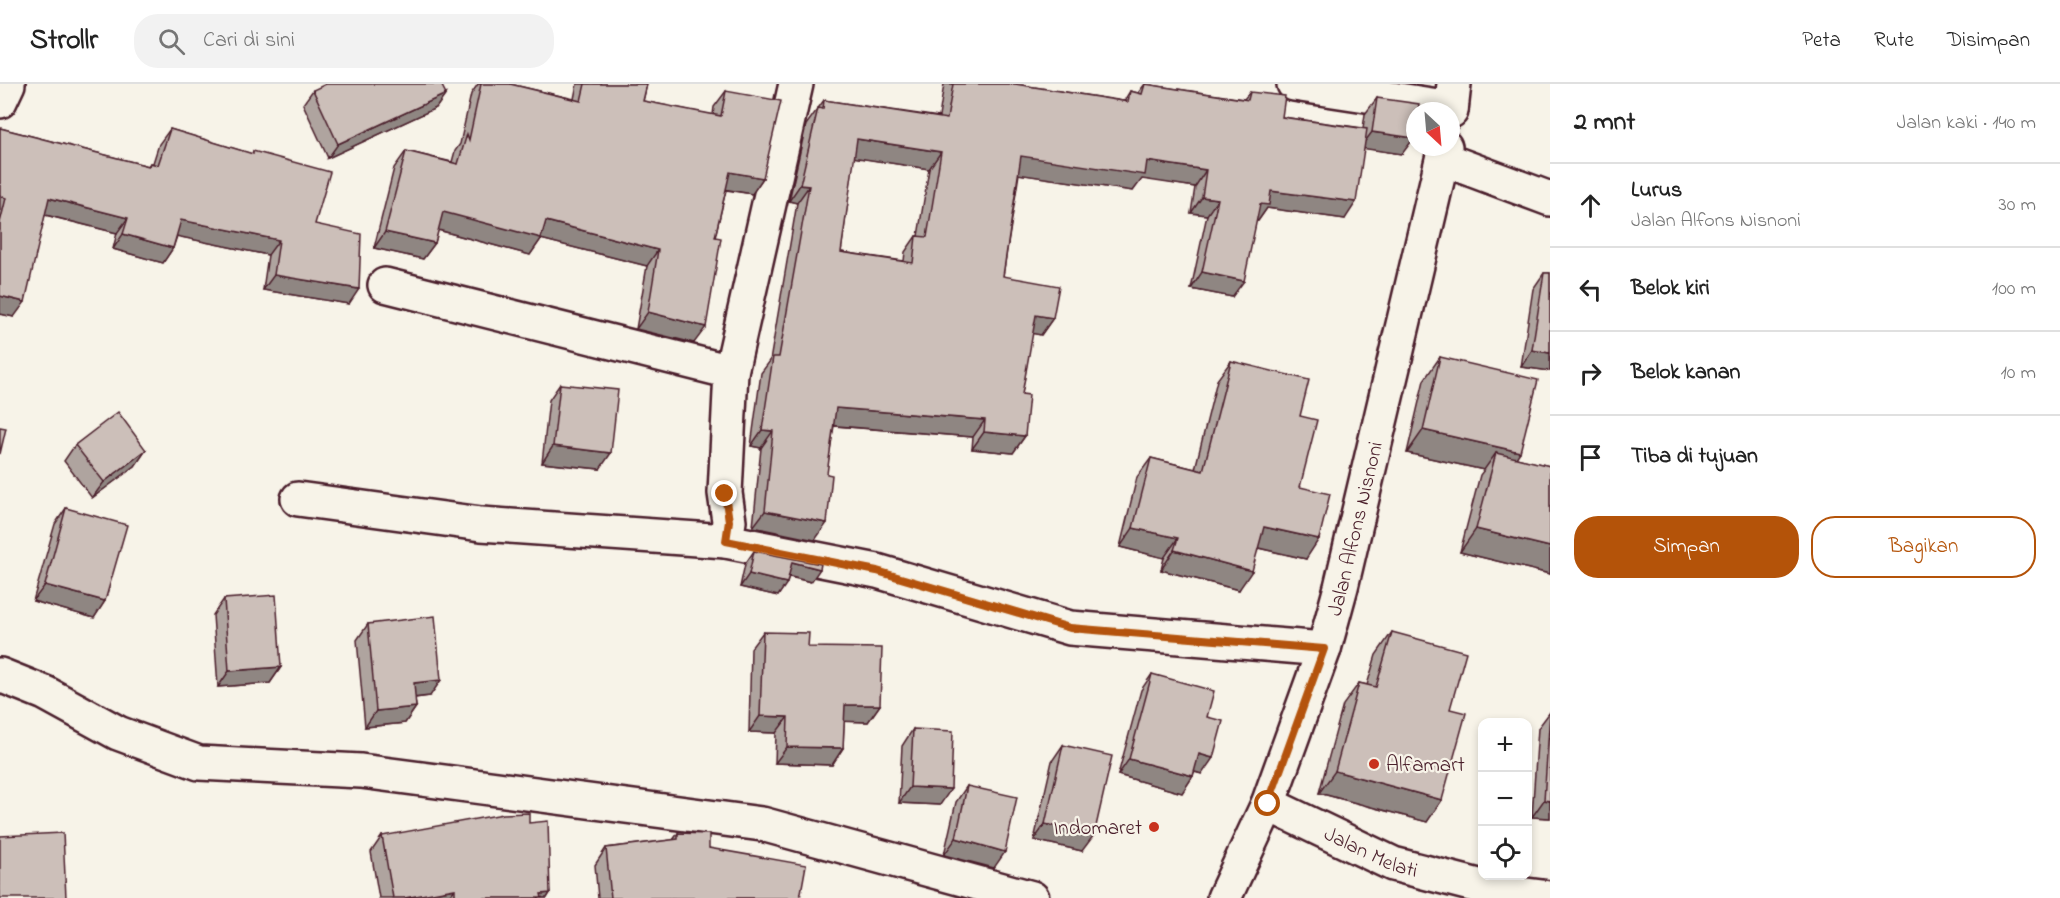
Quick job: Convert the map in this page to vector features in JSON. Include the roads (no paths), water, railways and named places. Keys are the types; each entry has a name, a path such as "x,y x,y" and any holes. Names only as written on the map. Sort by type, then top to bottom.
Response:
{"street":[{"path":"0,101 8,84"},
{"path":"726,541 729,521 725,494 731,372 796,84"},
{"path":"1294,84 1452,101"},
{"name":"Jalan Alfons Nisnoni","path":"1224,898 1268,804 1324,649 1341,587 1443,156"},
{"path":"1451,156 1550,199"},
{"path":"385,285 731,372"},
{"path":"298,500 481,524 726,541 877,571 1070,628 1324,649"},
{"path":"0,675 45,693 118,733 199,763 361,771 762,824 1032,898"},
{"name":"Jalan Melati","path":"1268,804 1393,864 1502,892 1550,898"}],"place":[{"name":"Alfamart","path":"1374,764"},
{"name":"Indomaret","path":"1154,827"}]}
